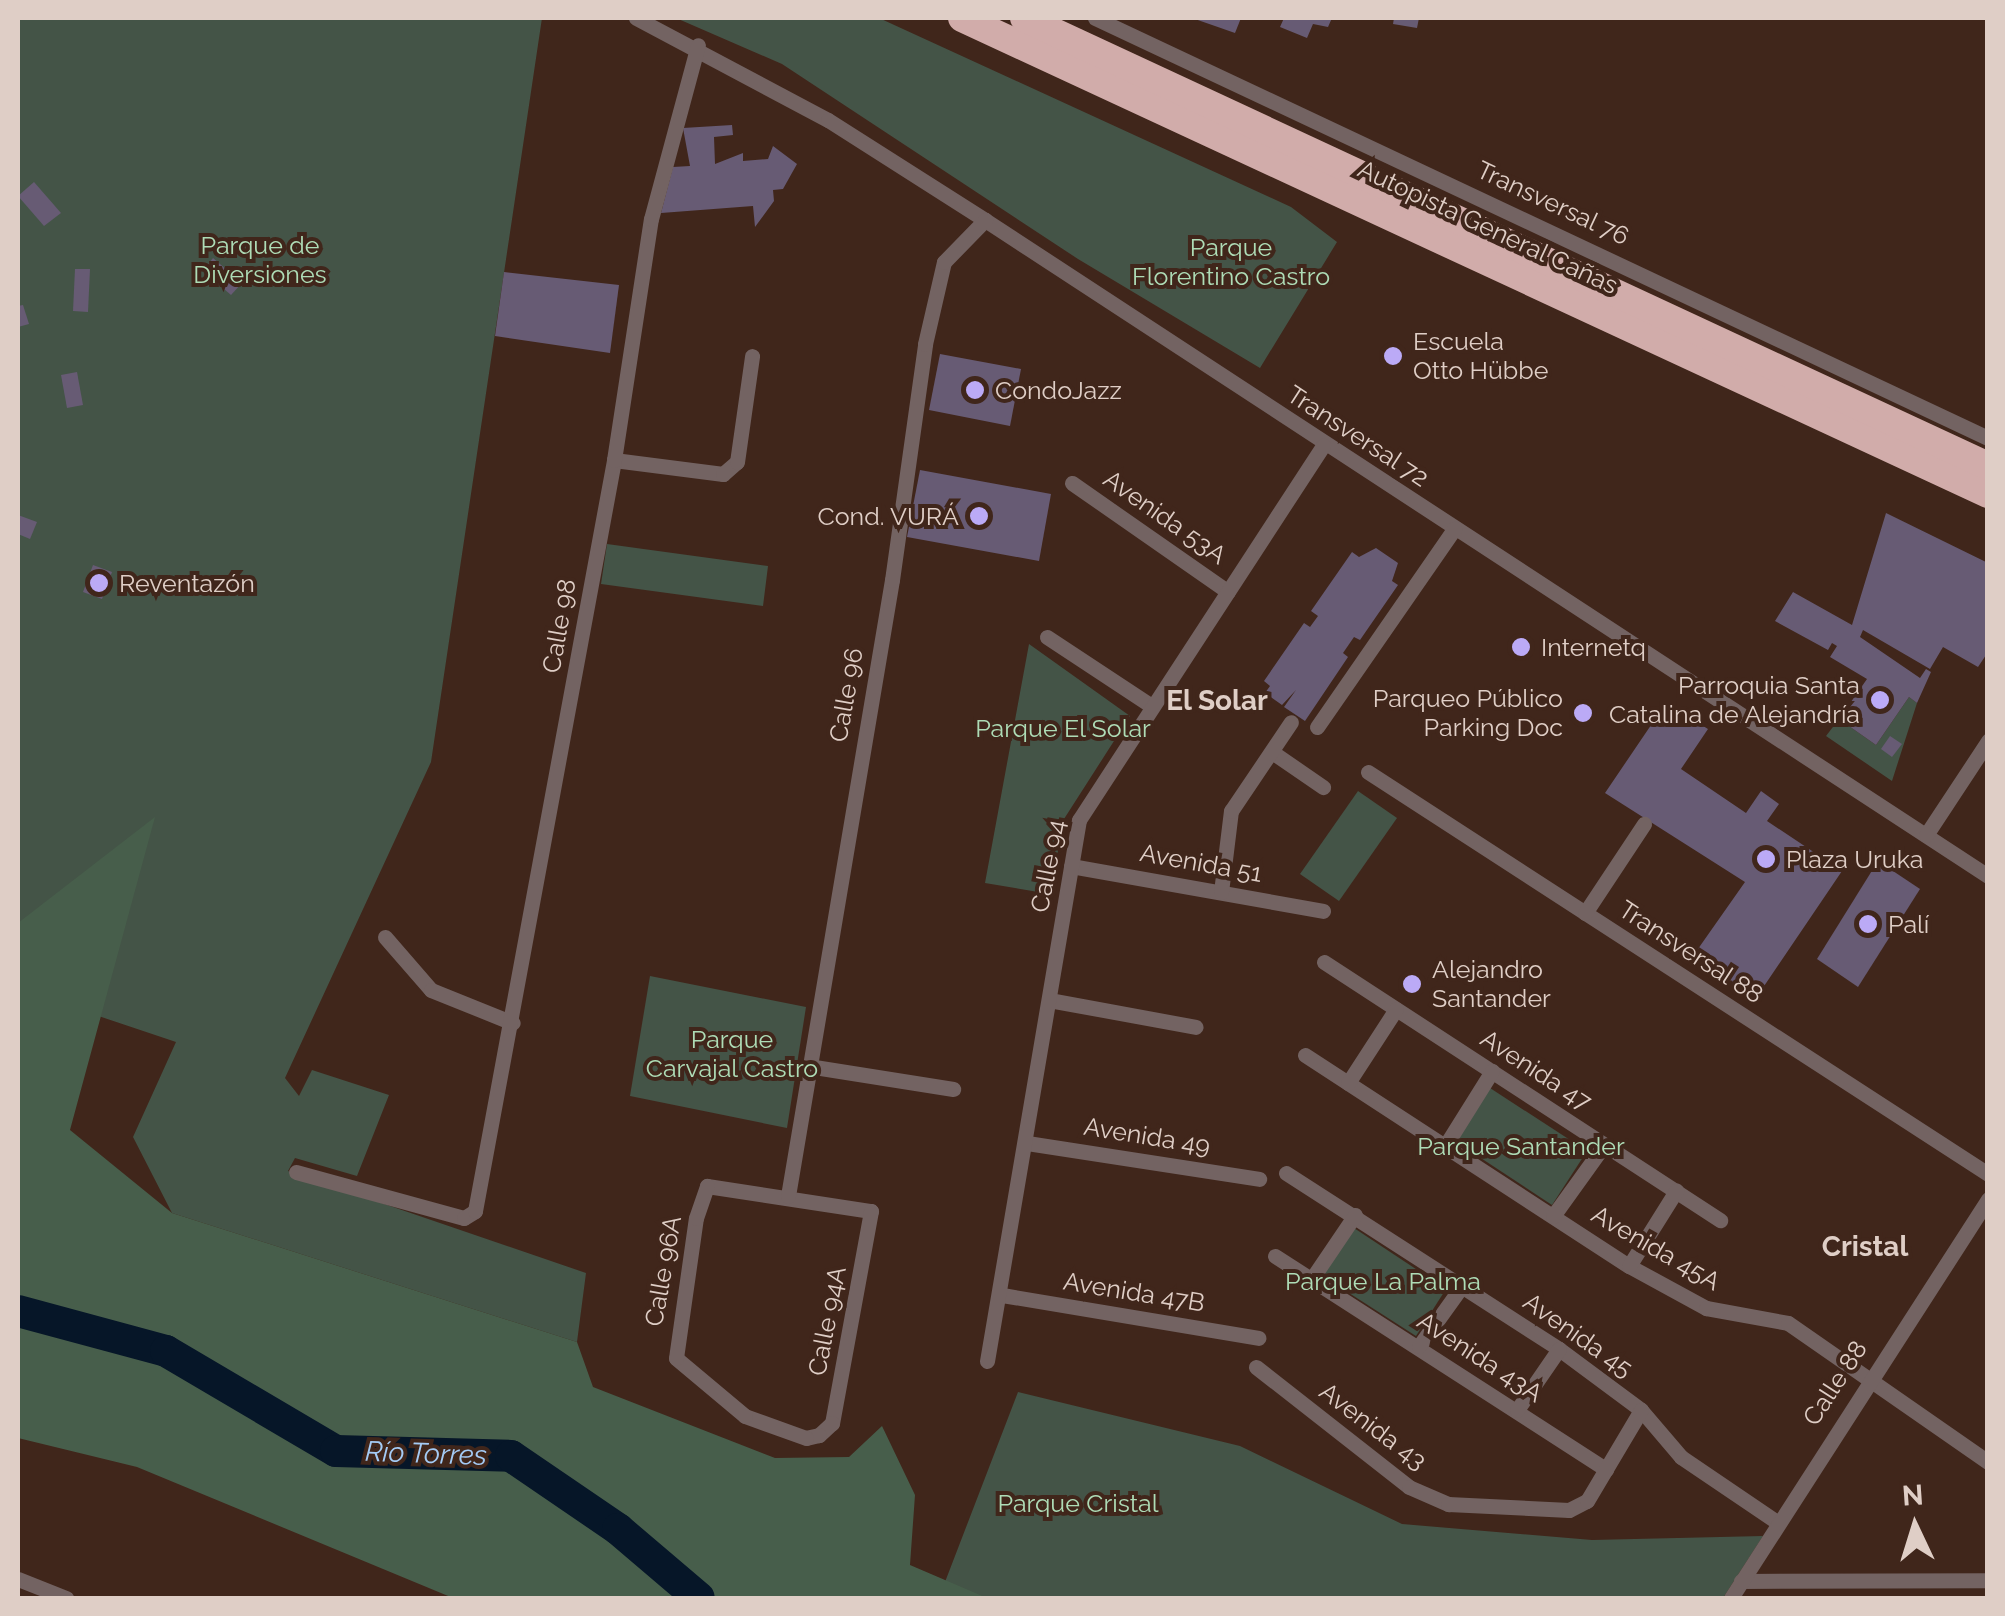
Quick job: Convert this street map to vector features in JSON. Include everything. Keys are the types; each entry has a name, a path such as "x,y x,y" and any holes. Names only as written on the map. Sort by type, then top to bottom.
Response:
{"highway":[{"name":"Autopista General Cañas","path":"962,18 1988,494"},
{"name":"Autopista General Cañas","path":"1024,18 1988,466"}],"street":[{"name":"Transversal 72","path":"636,18 698,45 985,220 1988,876"},
{"name":"Transversal 76","path":"1095,18 1988,438"},
{"name":"Calle 98","path":"296,1172 472,1216 513,1023 614,460 651,219 698,45"},
{"name":"Calle 96","path":"788,1196 892,580 925,344 944,262 985,220"},
{"path":"614,460 723,474 737,462 752,356"},
{"name":"Calle 94","path":"987,1361 1002,1295 1079,820 1150,705 1323,444"},
{"name":"Avenida 53A","path":"1072,484 1228,592"},
{"path":"1318,727 1454,529"},
{"path":"1047,636 1150,705"},
{"path":"1221,892 1231,811 1291,722"},
{"path":"1926,835 1988,741"},
{"path":"1272,752 1323,787"},
{"name":"Transversal 88","path":"1368,772 1988,1174"},
{"path":"1585,913 1644,824"},
{"name":"Avenida 51","path":"1071,866 1323,910"},
{"path":"386,936 431,990 513,1023"},
{"name":"Avenida 47","path":"1324,962 1720,1220"},
{"path":"1049,1000 1196,1026"},
{"path":"1348,1083 1396,1009"},
{"name":"Avenida 45A","path":"1305,1055 1448,1143 1629,1266 1706,1308 1788,1323 1988,1462"},
{"path":"808,1066 954,1088"},
{"path":"1448,1143 1492,1071"},
{"name":"Avenida 49","path":"1027,1143 1259,1179"},
{"path":"1553,1216 1604,1144"},
{"name":"Avenida 45","path":"1286,1173 1559,1349 1641,1410 1681,1457 1777,1522"},
{"name":"Calle 96A","path":"788,1196 706,1186 674,1347 681,1364 745,1416 806,1438 818,1435"},
{"path":"1629,1266 1676,1191"},
{"name":"Calle 94A","path":"788,1196 871,1211 832,1423 818,1435"},
{"name":"Calle 88","path":"1731,1598 1866,1380 1988,1198"},
{"path":"1313,1278 1356,1215"},
{"name":"Avenida 43A","path":"1276,1256 1606,1469"},
{"path":"1418,1346 1462,1286"},
{"name":"Avenida 47B","path":"1002,1295 1258,1338"},
{"path":"1517,1410 1559,1349"},
{"name":"Avenida 43","path":"1256,1367 1410,1487 1448,1504 1569,1510 1587,1501 1606,1469"},
{"path":"1606,1469 1641,1410"},
{"path":"18,1580 66,1598"},
{"path":"1741,1582 1988,1580"}],"green space":[{"name":"Parque de Diversiones","path":"18,18 542,18 431,762 285,1078 299,1096 312,1070 389,1095 357,1176 295,1158 288,1171 586,1273 577,1342 172,1213 133,1137 176,1042 18,989"},
{"name":"Parque Florentino Castro","path":"676,18 879,18 1291,207 1337,242 1260,368 1078,259 782,64"},
{"path":"607,544 768,566 763,606 601,584"},
{"name":"Parque El Solar","path":"1029,644 1130,716 1064,819 1050,894 985,883"},
{"path":"1909,697 1917,703 1892,781 1826,736 1839,719 1876,745"},
{"path":"1358,791 1397,818 1339,901 1300,874"},
{"path":"155,817 70,1130 172,1213 577,1342 593,1387 775,1458 849,1457 882,1426 915,1495 910,1565 987,1598 453,1598 137,1467 18,1438 18,923"},
{"name":"Parque Carvajal Castro","path":"650,976 806,1007 787,1128 630,1096"},
{"name":"Parque Santander","path":"1490,1088 1587,1151 1552,1205 1455,1141"},
{"name":"Parque La Palma","path":"1354,1228 1446,1289 1416,1336 1321,1275"},
{"name":"Parque Cristal","path":"1018,1392 1240,1446 1402,1524 1592,1540 1763,1536 1723,1598 975,1598 945,1582"}],"building":[{"path":"1192,18 1241,18 1235,33"},
{"path":"1284,18 1332,18 1328,27 1313,24 1307,38 1280,27"},
{"path":"1394,18 1419,18 1417,28 1393,24"},
{"path":"732,125 733,135 714,137 715,164 743,153 743,161 768,159 773,146 797,164 783,189 773,190 774,201 755,227 753,206 661,213 673,167 690,166 683,128"},
{"path":"34,182 61,213 44,226 18,196"},
{"path":"213,258 242,283 231,295 203,271"},
{"path":"75,269 90,269 88,312 73,311"},
{"path":"504,272 619,285 610,353 495,336"},
{"path":"23,305 29,324 18,327 18,306"},
{"name":"CondoJazz","path":"940,354 1021,369 1010,426 929,410"},
{"path":"77,372 83,405 67,408 61,375"},
{"name":"Cond. VURÁ","path":"920,470 1051,494 1039,561 907,537"},
{"path":"1886,513 1988,563 1988,652 1978,667 1943,647 1930,669 1863,630 1860,637 1920,678 1926,669 1931,672 1917,703 1909,697 1876,745 1839,719 1867,679 1830,657 1837,646 1832,643 1828,650 1775,621 1793,592 1852,625"},
{"path":"18,515 37,522 30,539 18,534"},
{"path":"1376,548 1398,563 1392,581 1398,585 1360,640 1354,637 1343,653 1348,657 1305,721 1284,707 1296,690 1282,705 1265,693 1270,686 1264,681 1304,623 1310,627 1318,616 1311,611 1352,552 1359,557"},
{"path":"93,565 112,572 102,599 83,592"},
{"name":"Plaza Uruka","path":"1666,703 1708,729 1681,769 1746,813 1761,791 1779,804 1767,821 1842,871 1756,998 1693,956 1745,882 1605,793"},
{"path":"1890,736 1902,744 1892,757 1881,749"},
{"name":"Palí","path":"1878,861 1920,889 1858,987 1817,959"}],"waterway":[{"name":"Río Torres","path":"18,1311 166,1351 336,1451 511,1456 618,1529 699,1598"}],"place":[{"name":"Escuela Otto Hübbe","path":"1393,356"},
{"name":"CondoJazz","path":"975,390"},
{"name":"Cond. VURÁ","path":"979,516"},
{"name":"Reventazón","path":"99,583"},
{"name":"Internetq","path":"1521,647"},
{"name":"Parroquia Santa Catalina de Alejandría","path":"1880,700"},
{"name":"Parqueo Público Parking Doc","path":"1583,713"},
{"name":"Plaza Uruka","path":"1766,859"},
{"name":"Palí","path":"1868,924"},
{"name":"Alejandro Santander","path":"1412,984"}],"district":[{"name":"El Solar","path":"1217,701"},
{"name":"Cristal","path":"1865,1247"}]}
